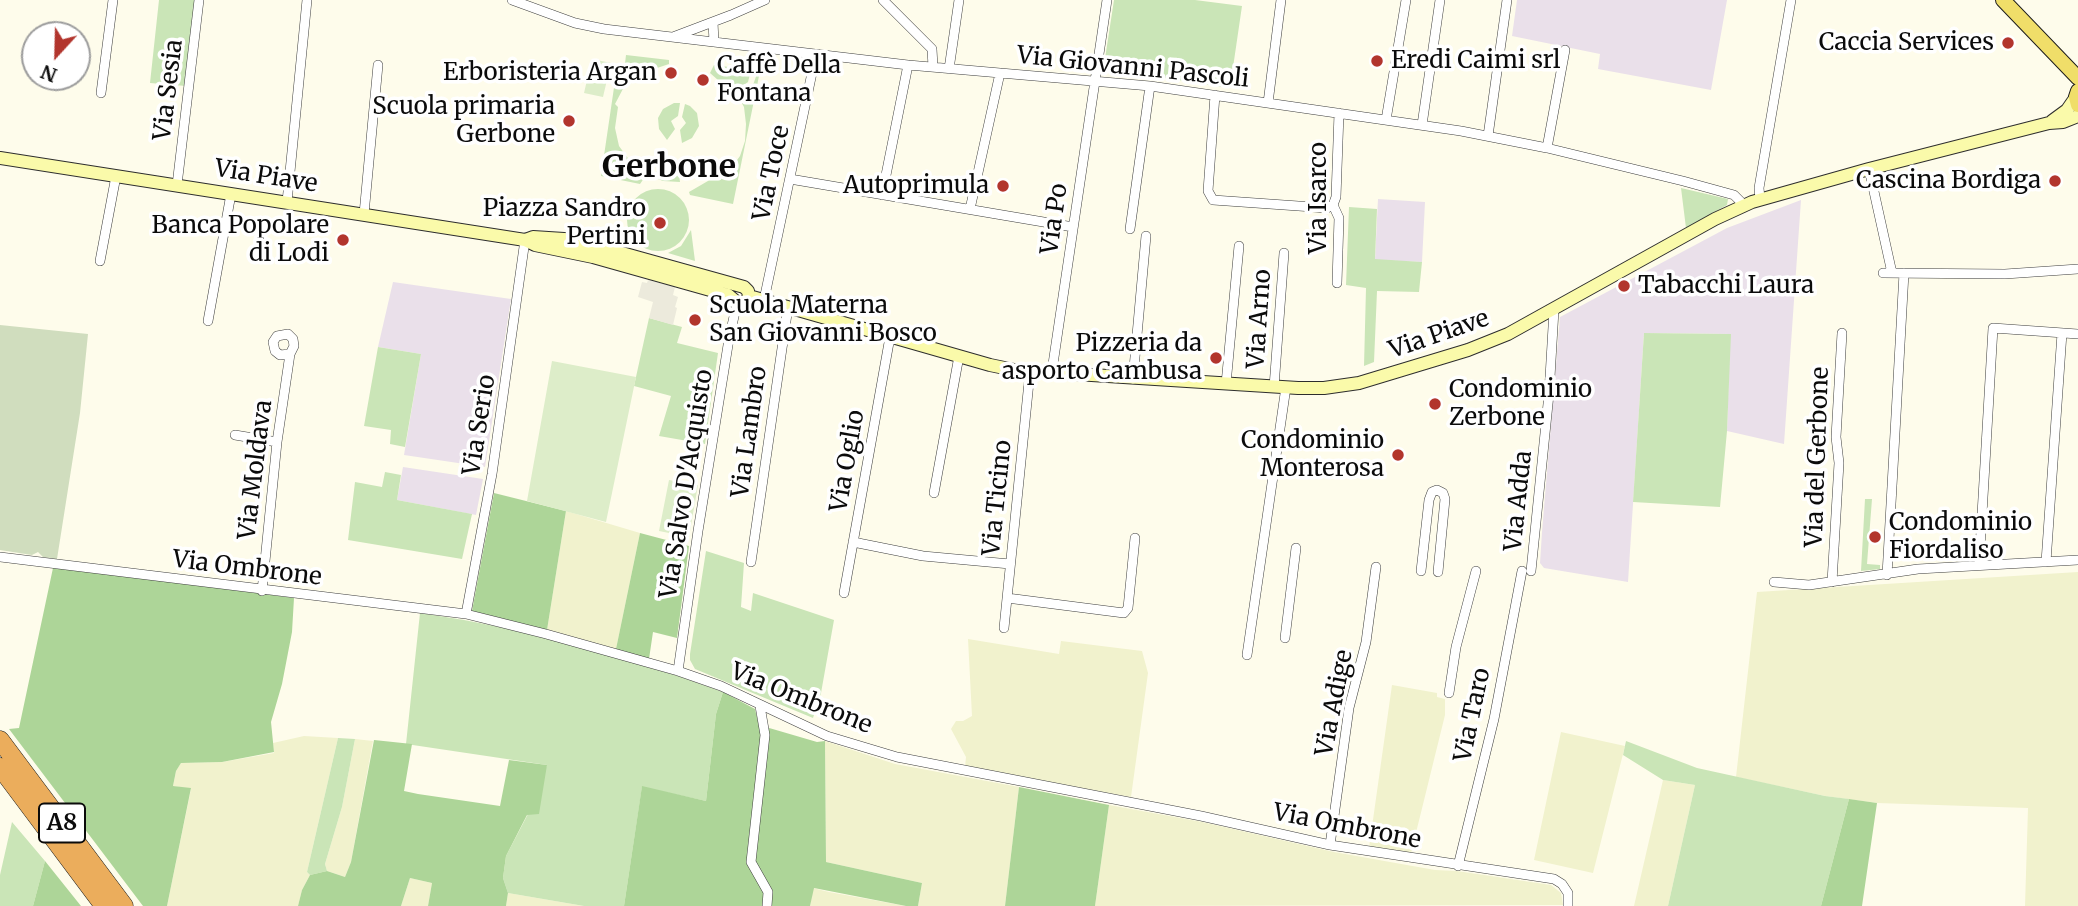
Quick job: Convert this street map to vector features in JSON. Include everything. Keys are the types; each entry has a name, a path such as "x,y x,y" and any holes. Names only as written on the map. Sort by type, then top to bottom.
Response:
{"highway":[{"name":"A8","path":"0,740 124,906"},
{"name":"A8","path":"0,767 104,906"}],"main road":[{"path":"2003,0 2078,78"},
{"path":"2066,68 2077,96"}],"street":[{"path":"102,93 113,0"},
{"name":"Via Sesia","path":"177,185 199,0"},
{"path":"287,202 307,0"},
{"name":"Via Giovanni Pascoli","path":"512,0 583,25 908,65 1150,86 1422,125 1547,148 1730,194 1738,197 1744,205"},
{"path":"672,37 765,0"},
{"path":"883,0 932,49 933,67"},
{"path":"949,69 959,0"},
{"name":"Via Po","path":"1052,370 1107,0"},
{"path":"1268,103 1280,0"},
{"path":"1386,120 1406,0"},
{"path":"1422,125 1440,0"},
{"path":"1488,136 1507,0"},
{"path":"1760,199 1759,188 1791,0"},
{"path":"713,22 714,42"},
{"path":"1547,148 1565,50"},
{"name":"Via Toce","path":"764,300 816,54"},
{"path":"364,214 378,65"},
{"path":"882,195 908,65"},
{"path":"970,209 1000,73"},
{"path":"1130,229 1150,86"},
{"path":"1215,95 1208,191 1213,200 1327,208 1333,205"},
{"path":"2049,123 2067,110 2077,96"},
{"name":"Via Isarco","path":"1337,283 1339,218 1333,205 1336,197 1339,113"},
{"name":"Via Piave","path":"0,158 525,240 538,246 736,295 744,303 749,296 959,356 1030,372 1052,370 1133,379 1280,387 1337,387 1398,372 1490,342 1554,310 1744,205 1760,199 2078,116"},
{"path":"1869,169 1888,273 2005,274 2078,269"},
{"path":"100,261 116,176"},
{"path":"790,179 1073,227"},
{"path":"208,321 231,194"},
{"path":"1133,379 1146,236"},
{"name":"Via Serio","path":"466,614 492,474 525,240"},
{"path":"1226,384 1239,246"},
{"name":"Via Arno","path":"1247,655 1280,387 1284,253"},
{"path":"1887,575 1904,273"},
{"name":"Via Salvo D'Acquisto","path":"678,671 736,295"},
{"name":"Via Lambro","path":"751,562 788,307"},
{"name":"Via Adda","path":"1527,571 1548,406 1554,310"},
{"path":"1979,565 1993,328 2078,334"},
{"name":"Via del Gerbone","path":"1832,582 1839,463 1836,437 1842,333"},
{"path":"2046,562 2062,333"},
{"name":"Via Oglio","path":"844,593 890,337"},
{"name":"Via Moldava","path":"262,591 290,354"},
{"path":"934,493 959,356"},
{"name":"Via Ticino","path":"1004,628 1030,372"},
{"path":"235,435 278,442"},
{"path":"1422,571 1429,500 1432,492 1437,490 1443,493 1445,499 1438,572"},
{"path":"1007,598 1124,613 1128,608 1135,538"},
{"path":"853,542 929,557 1010,564"},
{"path":"1285,638 1296,548"},
{"name":"Via Ombrone","path":"0,557 466,614 678,671 721,686 827,736 897,757 1330,845 1554,879 1562,884 1568,893 1568,906"},
{"name":"Via del Gerbone","path":"1774,582 1809,585 1918,569 2078,560"},
{"name":"Via Adige","path":"1330,845 1349,708 1366,642 1376,567"},
{"path":"1449,693 1456,646 1476,571"},
{"name":"Via Taro","path":"1458,866 1527,571"},
{"path":"760,706 765,735 751,862 768,892 767,906"}],"shaded area":[{"path":"1517,0 1727,0 1711,90 1598,69 1600,54 1512,36"},
{"path":"1378,199 1425,202 1422,262 1375,260"},
{"path":"1801,200 1784,444 1727,431 1730,334 1644,333 1628,582 1544,568 1540,563 1560,317 1727,228"},
{"path":"648,280 675,287 673,295 678,297 673,325 649,318 653,302 638,297 642,282 647,283"},
{"path":"393,282 511,299 485,467 404,455 421,354 378,347"},
{"path":"403,467 483,479 476,515 397,500"}],"green space":[{"path":"159,0 196,0 186,86 150,83"},
{"path":"1114,0 1195,0 1242,6 1230,88 1105,69"},
{"path":"626,55 669,60 669,64 648,71 644,66 630,78 624,72"},
{"path":"592,59 611,63 603,97 584,93"},
{"path":"714,65 751,70 748,82 737,90 732,85 727,88 710,73"},
{"path":"760,71 733,204 690,195 689,192 732,167 740,156 745,141 746,124 744,107 739,98 753,85"},
{"path":"616,74 625,85 615,104 618,107 615,128 619,146 630,161 647,174 640,184 601,176"},
{"path":"680,103 678,116 671,121 675,129 667,140 659,129 658,118 663,109"},
{"path":"685,104 697,113 699,126 692,138 682,143 680,130 686,123 682,117"},
{"path":"666,157 677,159 680,182 663,181 653,177"},
{"path":"1681,188 1728,199 1727,205 1686,228"},
{"path":"652,189 664,189 680,198 687,208 687,232 680,242 664,251 652,251 641,246 632,237 627,226 627,214 632,203 641,194"},
{"path":"1349,207 1377,209 1375,259 1422,262 1419,292 1377,291 1374,362 1364,366 1366,288 1346,285"},
{"path":"691,230 695,261 668,253 681,246"},
{"path":"649,318 682,327 677,343 718,353 705,444 659,436 671,396 634,386"},
{"path":"0,325 88,334 80,413 57,559 43,557 38,552 32,555 0,550"},
{"path":"1644,333 1731,334 1727,431 1720,507 1633,502"},
{"path":"378,347 421,354 405,447 390,444 391,430 364,426"},
{"path":"552,361 636,377 606,522 527,501"},
{"path":"385,472 401,475 397,500 472,514 462,559 348,540 355,482 382,487"},
{"path":"669,480 698,485 689,537 659,531"},
{"path":"494,493 566,511 547,630 472,611"},
{"path":"1865,499 1872,499 1867,564 1880,565 1880,569 1861,571"},
{"path":"566,511 640,533 616,649 547,630"},
{"path":"640,533 689,546 677,638 653,632 649,659 616,649"},
{"path":"706,551 744,563 741,607 751,611 753,593 834,620 821,693 813,718 695,669 690,654"},
{"path":"53,568 294,598 292,632 271,722 274,752 222,762 181,763 176,771 173,786 191,788 167,906 143,906 9,729 19,728"},
{"path":"2078,572 2078,906 2025,906 2028,808 1877,803 1825,796 1736,777 1757,592"},
{"path":"420,613 545,636 723,692 716,714 706,801 642,787 624,906 584,906 508,893 503,878 506,856 528,814 547,765 406,744"},
{"path":"968,639 1059,654 1061,641 1142,651 1148,673 1131,797 965,767 966,757 951,729 956,721 972,716"},
{"path":"1392,685 1437,693 1437,697 1445,699 1445,715 1411,853 1369,848"},
{"path":"723,692 755,709 759,725 817,742 825,741 826,862 922,883 918,906 814,888 810,906 624,906 642,786 706,801 716,714"},
{"path":"1561,732 1625,746 1593,873 1534,860"},
{"path":"304,736 338,738 307,872 310,875 298,906 167,906 191,789 173,786 181,763 222,762 274,753 273,743"},
{"path":"338,738 355,739 342,807 325,864 327,871 310,875 307,872"},
{"path":"355,739 373,741 351,862 345,877 327,871 325,864 342,807"},
{"path":"374,740 412,744 404,791 500,806 509,760 547,765 539,814 527,815 506,856 503,878 508,893 506,906 428,906 432,883 410,878 401,906 298,906 310,875 327,871 345,877 351,862"},
{"path":"825,741 895,764 1019,787 1005,906 918,906 922,883 826,862"},
{"path":"1626,741 1697,768 1849,799 1821,906 1668,906 1695,785 1663,780 1623,755"},
{"path":"1663,780 1695,785 1668,906 1634,906"},
{"path":"1019,787 1109,805 1095,906 1005,906"},
{"path":"1849,799 1877,803 1862,906 1821,906"},
{"path":"1109,805 1202,822 1334,852 1435,870 1551,885 1561,893 1563,905 1095,906"},
{"path":"12,822 45,861 33,906 0,906 0,875"},
{"path":"45,861 81,906 33,906"},
{"path":"410,878 432,883 428,906 401,906"},
{"path":"813,888 829,892 906,906 810,906"},
{"path":"508,893 584,906 506,906"}],"place":[{"name":"Caccia Services","path":"2008,43"},
{"name":"Eredi Caimi srl","path":"1377,61"},
{"name":"Erboristeria Argan","path":"671,73"},
{"name":"Caffè Della Fontana","path":"703,80"},
{"name":"Scuola primaria Gerbone","path":"569,121"},
{"name":"Cascina Bordiga","path":"2055,181"},
{"name":"Autoprimula","path":"1003,186"},
{"name":"Piazza Sandro Pertini","path":"660,223"},
{"name":"Banca Popolare di Lodi","path":"343,240"},
{"name":"Tabacchi Laura","path":"1624,286"},
{"name":"Scuola Materna San Giovanni Bosco","path":"695,320"},
{"name":"Pizzeria da asporto Cambusa","path":"1216,358"},
{"name":"Condominio Zerbone","path":"1435,404"},
{"name":"Condominio Monterosa","path":"1398,455"},
{"name":"Condominio Fiordaliso","path":"1875,537"}],"district":[{"name":"Gerbone","path":"669,168"}]}
